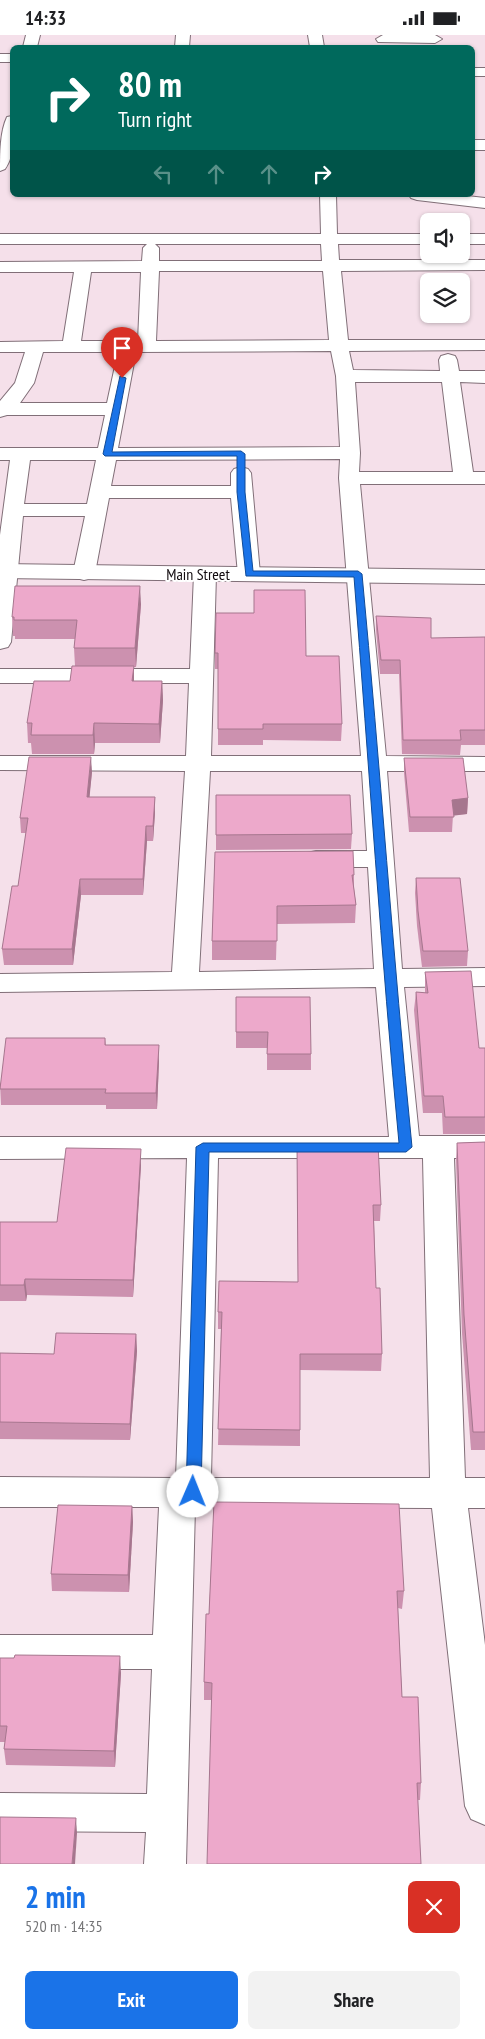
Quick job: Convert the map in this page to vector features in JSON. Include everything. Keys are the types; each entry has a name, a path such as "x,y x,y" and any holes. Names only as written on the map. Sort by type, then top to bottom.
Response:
{"street":[{"path":"384,41 436,40"},
{"path":"0,166 6,150 10,124"},
{"path":"328,197 329,240 339,345 344,376 350,453 349,478 374,764 389,977 422,1147 448,1493 485,1806"},
{"path":"434,197 485,203"},
{"path":"0,239 420,239"},
{"path":"71,347 77,266 76,239"},
{"path":"84,573 116,409 138,346 151,266 151,239"},
{"path":"470,239 485,239"},
{"path":"0,267 485,265"},
{"path":"447,345 464,478"},
{"path":"0,347 485,345"},
{"path":"2,410 17,396 26,382 35,347"},
{"path":"344,376 485,377"},
{"path":"2,410 116,409"},
{"path":"0,454 350,453"},
{"path":"0,642 3,571 21,454"},
{"path":"241,454 241,492 249,574"},
{"path":"349,478 485,478"},
{"path":"13,510 98,501 241,492"},
{"name":"Main Street","path":"3,571 485,577"},
{"path":"185,981 202,860 198,764 205,574"},
{"path":"0,676 202,676"},
{"path":"0,763 485,764"},
{"path":"292,859 381,859"},
{"path":"0,983 485,977"},
{"path":"165,1864 172,1652 185,1492 203,1147"},
{"path":"0,1148 485,1147"},
{"path":"0,1492 485,1493"},
{"path":"0,1652 172,1652"},
{"path":"0,1812 166,1813"}],"building":[{"path":"15,586 140,586 135,648 74,648 77,620 14,620 14,617 12,617"},
{"path":"254,590 305,590 306,656 339,656 342,724 263,724 263,729 218,729 218,653 215,653 216,613 254,613"},
{"path":"376,616 431,618 431,638 485,637 485,730 460,730 461,740 403,740 400,660 381,660"},
{"path":"72,666 134,666 132,681 162,681 159,724 94,723 93,735 31,735 32,723 27,723 34,681 70,681"},
{"path":"29,757 91,757 87,797 155,797 153,826 146,826 143,879 80,879 72,949 2,949 12,886 18,886 28,818 20,818"},
{"path":"404,758 463,758 468,798 452,800 454,817 410,817"},
{"path":"216,795 350,795 352,834 216,835"},
{"path":"353,851 354,875 352,875 356,905 277,906 277,941 212,941 215,852"},
{"path":"416,878 460,878 468,951 423,951"},
{"path":"471,971 479,1048 485,1048 485,1117 445,1117 443,1096 424,1096 416,992 428,993 425,972"},
{"path":"236,997 310,997 311,1054 267,1054 268,1032 236,1032"},
{"path":"6,1038 105,1038 105,1045 159,1045 156,1093 105,1093 106,1089 0,1089"},
{"path":"485,1142 485,1432 473,1432 464,1315 457,1143"},
{"path":"297,1144 378,1144 381,1205 373,1205 376,1288 380,1288 382,1354 300,1354 300,1430 218,1429 222,1312 218,1312 219,1281 298,1282"},
{"path":"66,1148 141,1149 133,1280 25,1279 24,1285 0,1285 0,1222 57,1222"},
{"path":"56,1333 136,1334 130,1424 0,1422 0,1353 54,1354"},
{"path":"214,1502 399,1504 404,1591 397,1591 402,1697 418,1697 421,1783 417,1783 421,1864 207,1864 212,1683 204,1682 206,1614 209,1614"},
{"path":"58,1505 132,1506 128,1575 51,1574"},
{"path":"15,1655 120,1656 114,1751 4,1749 7,1726 0,1726 0,1658 14,1658"},
{"path":"0,1817 76,1818 72,1864 0,1864"}],"route":[{"path":"122,378 108,454 241,454 241,492 249,574 358,574 389,977 406,1147 203,1147 193,1492"}]}
